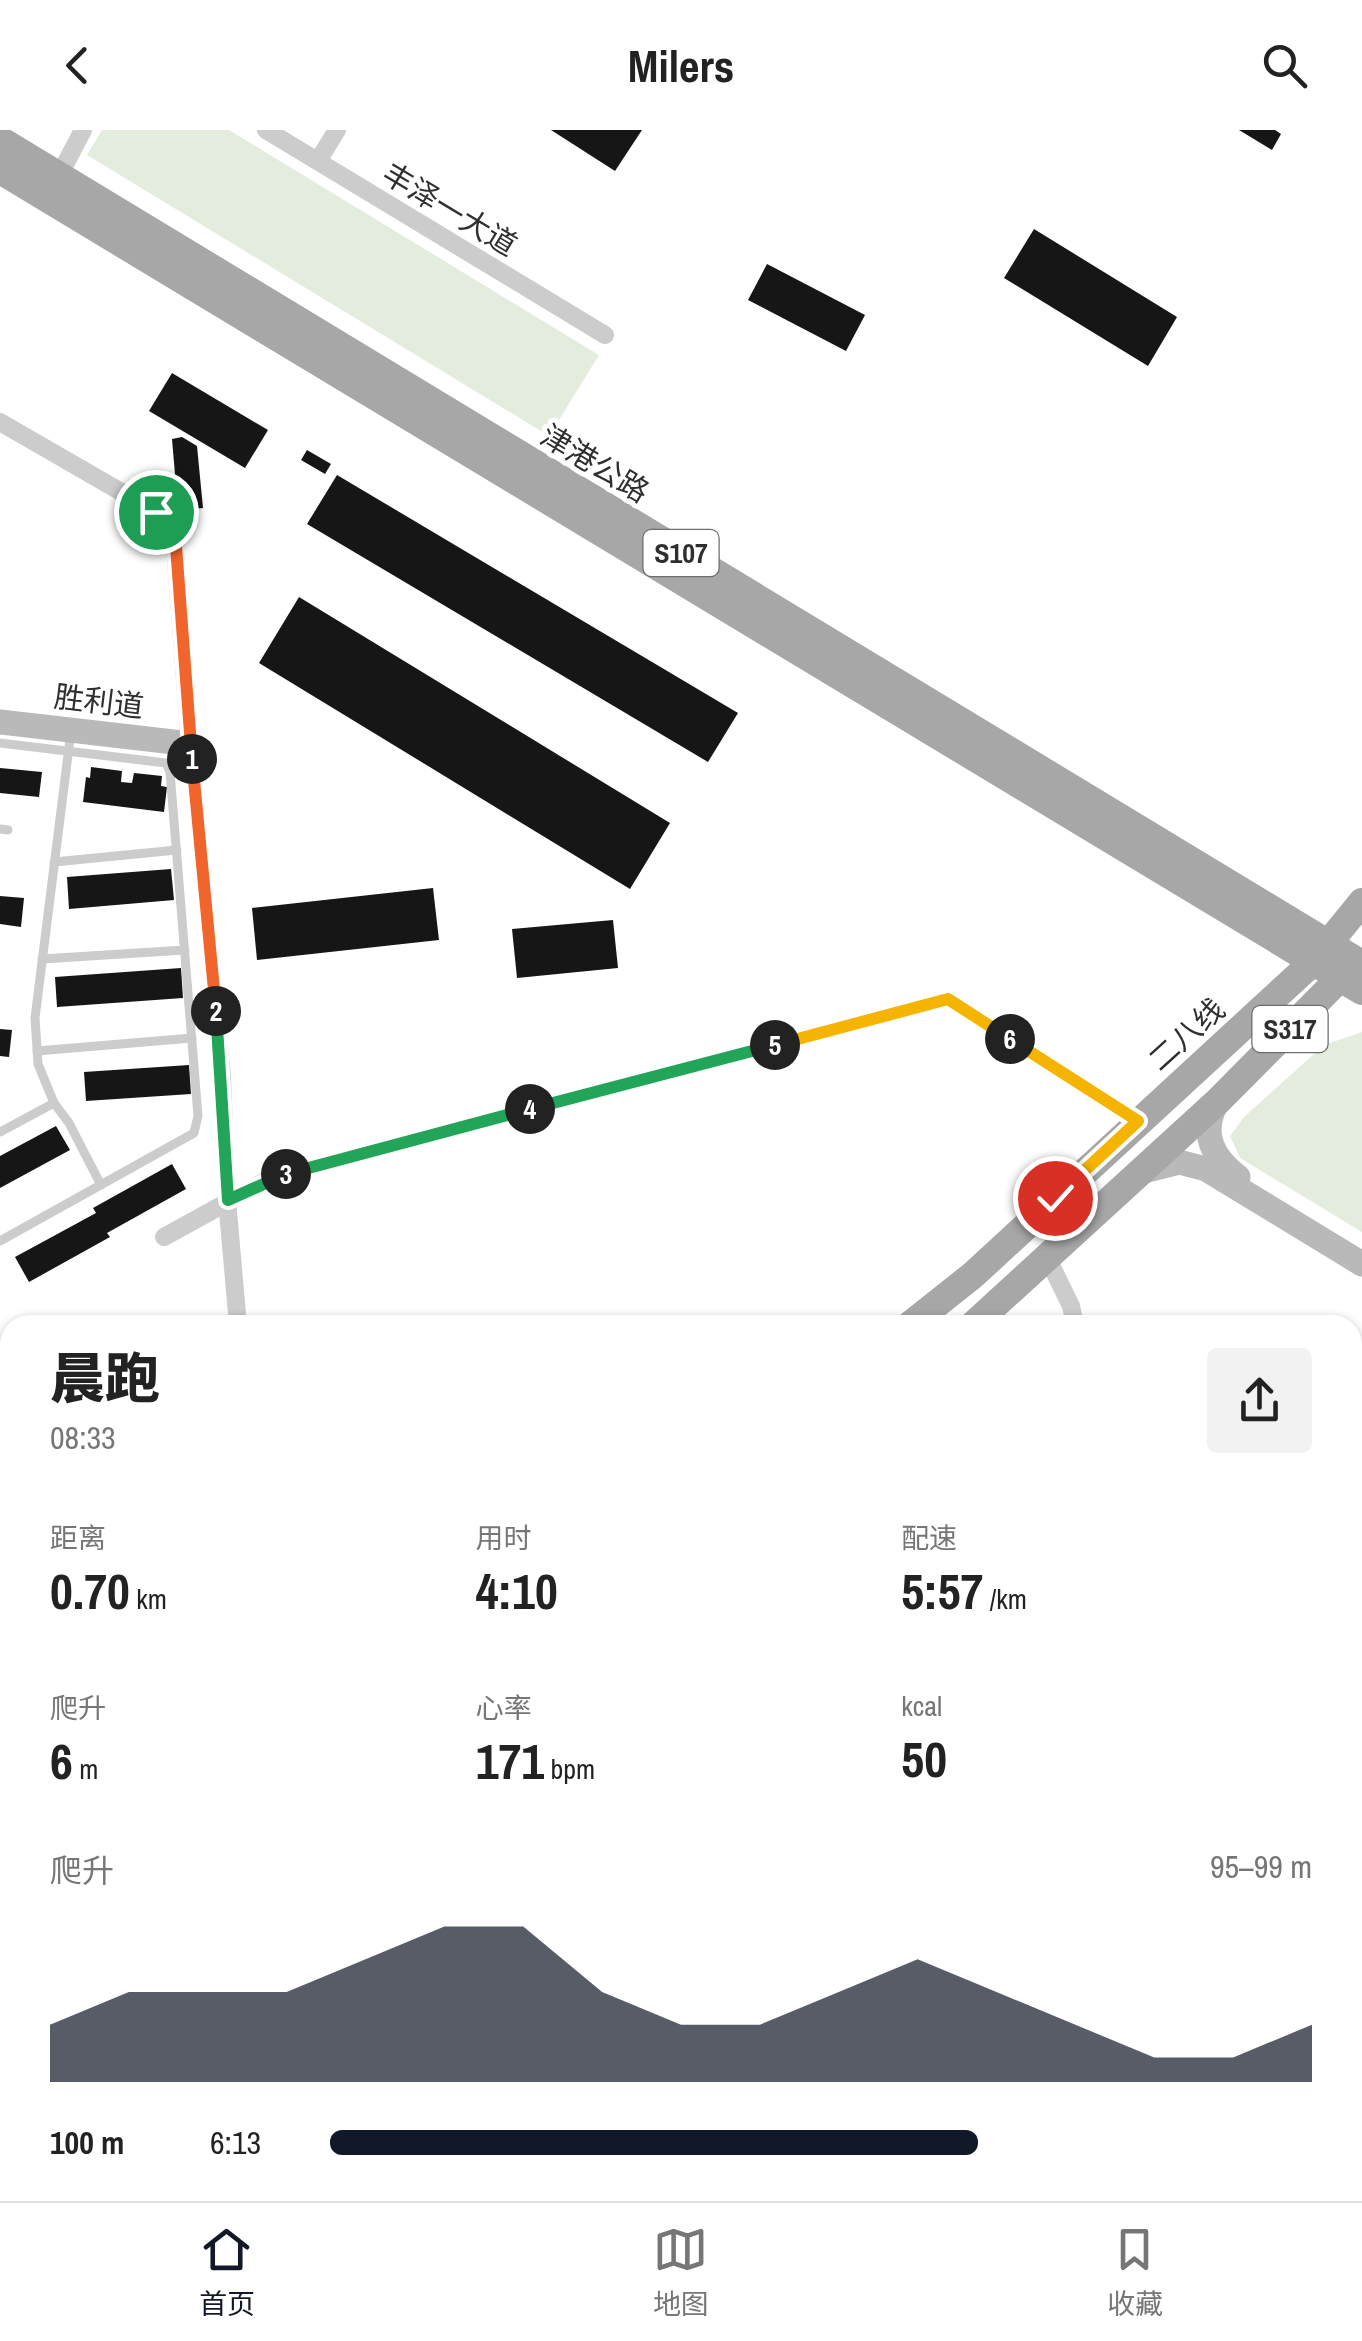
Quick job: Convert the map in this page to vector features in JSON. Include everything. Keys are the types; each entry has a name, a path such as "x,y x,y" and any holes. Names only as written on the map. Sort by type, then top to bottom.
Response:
{"main road":[{"name":"津港公路","path":"0,140 1345,967"},
{"name":"津港公路","path":"0,170 1345,967"},
{"name":"二八线","path":"984,1315 1217,1102 1345,967 1362,902"},
{"name":"二八线","path":"923,1315 973,1275 1288,985 1345,967"},
{"path":"1217,1102 1248,1081 1332,1008 1346,1003 1362,1004"}],"street":[{"path":"58,176 84,130"},
{"name":"丰泽一大道","path":"266,130 605,335"},
{"path":"318,161 337,130"},
{"path":"0,422 156,512 176,546 222,1077 237,1315"},
{"name":"胜利道","path":"0,712 70,734"},
{"name":"胜利道","path":"0,722 70,734 190,738"},
{"path":"164,1238 273,1177 948,999 1138,1121"},
{"path":"1217,1102 1208,1135 1216,1157 1226,1168 1362,1252"},
{"path":"1143,1171 1179,1162 1206,1169 1362,1264"},
{"path":"1048,1259 1073,1315"}],"lane":[{"path":"70,734 35,1018 37,1051 38,1064 54,1103 69,1123 101,1185"},
{"path":"0,743 70,734 166,763 170,772 198,1116 194,1133 0,1241"},
{"path":"54,862 176,850"},
{"path":"42,958 185,950"},
{"path":"37,1051 192,1038"},
{"path":"0,1132 54,1103"}],"shaded area":[{"path":"102,130 229,130 599,355 549,436 87,155"},
{"path":"1362,1032 1362,1232 1240,1158 1230,1136 1244,1117 1324,1045"}],"building":[{"path":"551,130 642,130 615,171"},
{"path":"1239,130 1275,130 1281,134 1272,150"},
{"path":"1034,229 1177,317 1148,366 1004,278"},
{"path":"767,264 865,315 846,351 748,300"},
{"path":"172,373 268,430 245,468 149,411"},
{"path":"182,437 197,446 203,508 178,510 172,439"},
{"path":"307,450 331,464 325,474 301,460"},
{"path":"337,475 738,713 708,762 307,524"},
{"path":"299,597 670,823 630,889 259,663"},
{"path":"91,767 122,771 121,782 132,783 134,773 162,776 161,786 167,787 164,812 83,802"},
{"path":"0,768 42,772 39,797 0,793"},
{"path":"171,869 174,900 69,909 67,877"},
{"path":"433,888 439,940 257,960 252,908"},
{"path":"0,896 24,898 21,927 0,924"},
{"path":"613,920 618,968 517,978 512,929"},
{"path":"181,968 183,998 57,1007 55,977"},
{"path":"0,1029 12,1030 9,1057 0,1056"},
{"path":"189,1065 191,1094 86,1101 84,1072"},
{"path":"56,1126 70,1150 0,1188 0,1156"},
{"path":"172,1164 186,1189 29,1282 15,1257 96,1213 93,1208"}],"route":[{"path":"156,512 176,546 189,732 222,1077 228,1200 273,1177 948,999 1138,1121 1055,1198"}]}
